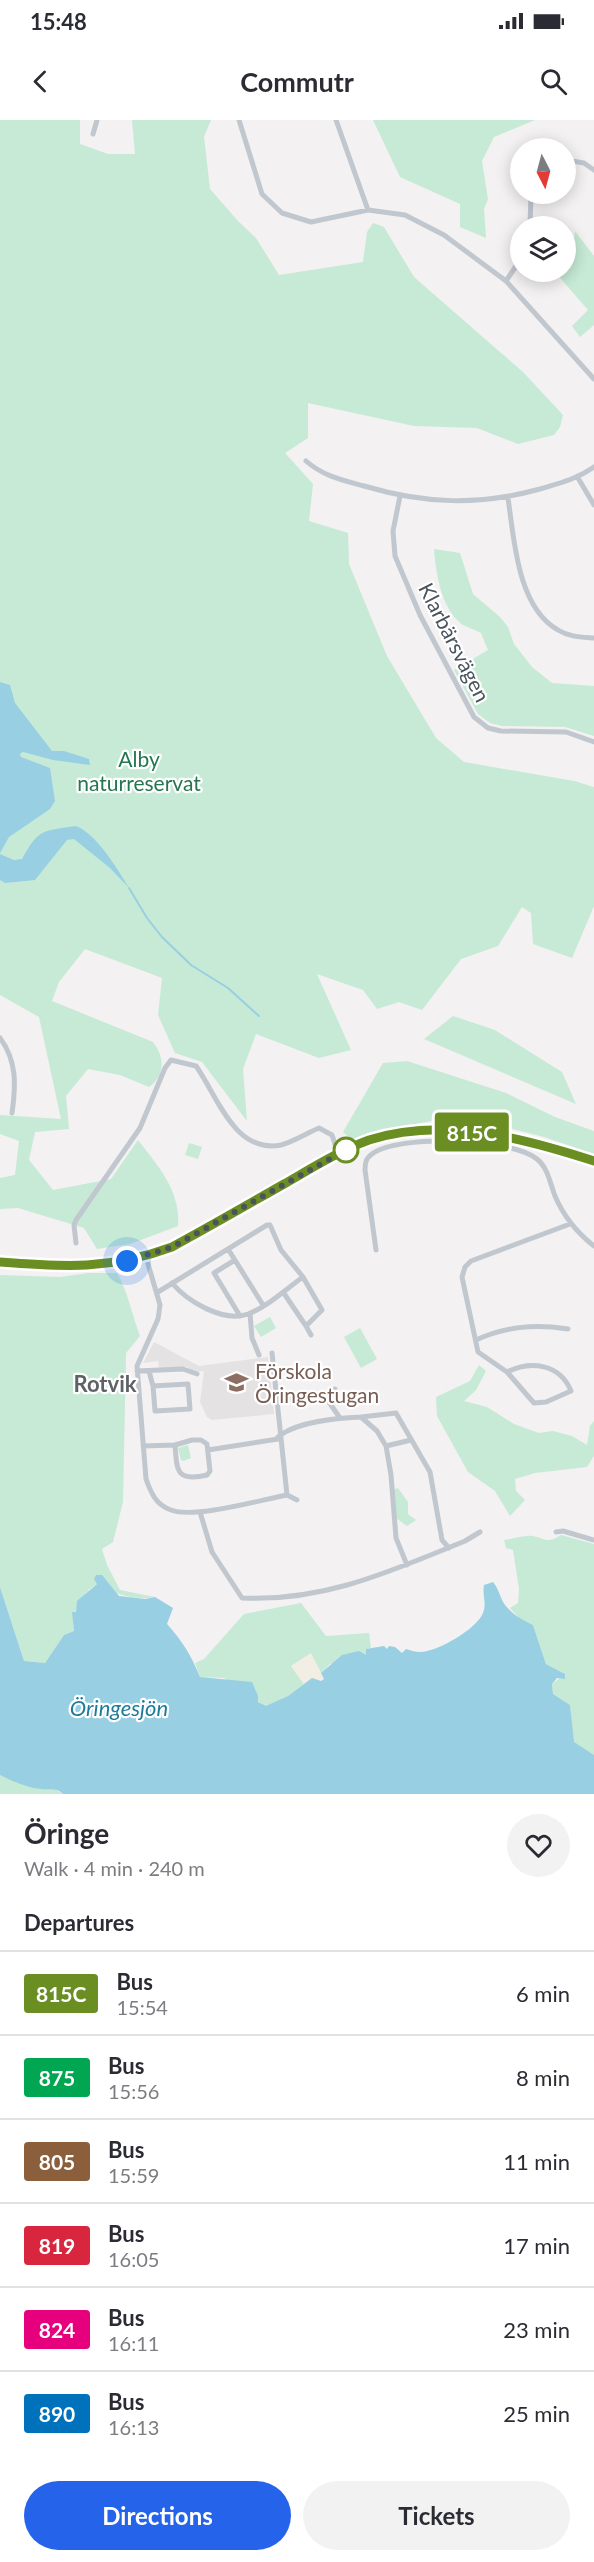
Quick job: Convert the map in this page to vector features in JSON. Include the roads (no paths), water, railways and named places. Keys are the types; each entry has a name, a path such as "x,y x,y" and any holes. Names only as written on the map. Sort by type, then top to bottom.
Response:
{"main road":[{"path":"0,1262 65,1267 109,1265 146,1257 172,1247 338,1153 371,1140 403,1133 453,1129 484,1133 543,1145 594,1161"}],"street":[{"path":"93,134 97,120"},
{"path":"239,120 262,194 282,213 311,222 368,210 405,215 444,235 506,281 594,379"},
{"path":"336,120 368,210"},
{"path":"576,162 584,163 594,170"},
{"path":"506,281 510,275"},
{"path":"306,461 318,471 340,480 400,496 461,502 508,498 578,478 594,466"},
{"path":"578,478 594,505"},
{"name":"Klarbärsvägen","path":"400,496 393,531 395,556 420,615 474,717 488,728 501,731 566,732 594,742"},
{"path":"508,498 518,568 543,618 556,630 573,637 594,638"},
{"path":"0,1038 11,1055 13,1065 15,1092 12,1113"},
{"path":"76,1243 74,1225 76,1220 140,1128 165,1068 171,1060 196,1066 231,1122 249,1140 264,1145 281,1144 319,1128 332,1135 338,1153"},
{"path":"375,1250 365,1170 366,1160 373,1152 416,1142 448,1140 480,1143 529,1153 545,1167 556,1198 570,1224 594,1246"},
{"path":"507,1372 516,1367 537,1364 556,1372 565,1380 571,1391 546,1402 534,1403 507,1372 478,1352 462,1277 465,1267 477,1258 570,1224"},
{"path":"158,1292 270,1225 280,1250 303,1277 322,1310 306,1326"},
{"path":"228,1249 263,1305"},
{"path":"146,1257 160,1305 158,1319 141,1353 137,1371 143,1446 147,1479 152,1495 170,1510 180,1512 200,1512 287,1495 297,1500"},
{"path":"235,1260 214,1273 240,1316"},
{"path":"172,1283 184,1297 193,1302 229,1315 240,1316 263,1305 303,1277"},
{"path":"283,1292 311,1335"},
{"path":"250,1313 252,1338 259,1355"},
{"path":"476,1338 523,1326 541,1324 568,1329"},
{"path":"272,1353 279,1437 287,1495"},
{"path":"137,1371 183,1369 197,1374"},
{"path":"148,1371 153,1386 155,1411 190,1408 188,1384 153,1386"},
{"path":"277,1401 324,1395 335,1389"},
{"path":"324,1395 339,1418"},
{"path":"208,1450 279,1437 313,1421 396,1413 430,1473 442,1540 449,1548"},
{"path":"361,1417 377,1431 386,1446 391,1475 396,1538 407,1565"},
{"path":"143,1446 175,1445 201,1440 207,1444 210,1471 207,1475 191,1478 180,1475 177,1471 175,1445"},
{"path":"386,1446 411,1440"},
{"path":"200,1512 212,1552 242,1598 291,1598 366,1581 449,1548 480,1532"},
{"path":"556,1532 563,1530 594,1540"}],"water":[{"path":"0,682 10,685 15,703 52,751 64,751 89,759 90,765 53,760 23,752 20,754 21,757 50,768 55,801 50,809 9,837 0,853"},
{"path":"76,826 99,844 129,888 110,868 74,839 67,840 35,880 5,883 0,880 0,854 14,860 22,859 38,836 49,830"},
{"name":"Öringesjön","path":"96,1575 102,1575 119,1596 145,1599 155,1597 173,1608 167,1624 186,1649 200,1677 252,1682 258,1702 266,1706 288,1696 312,1678 321,1681 324,1679 321,1673 342,1655 359,1651 366,1655 366,1649 384,1646 387,1649 389,1646 395,1647 402,1653 406,1649 420,1652 446,1644 473,1626 479,1619 484,1609 484,1585 493,1582 508,1608 533,1625 546,1664 565,1674 565,1679 557,1678 552,1684 553,1694 570,1705 574,1742 594,1755 594,1794 63,1794 56,1790 31,1787 10,1780 0,1775 0,1587 24,1661 45,1663 64,1635 74,1631 72,1612 76,1612 77,1601 97,1584 94,1579"}],"waterway":[{"path":"129,888 147,918 162,937 191,965 228,988 259,1016"}],"place":[{"name":"Förskola Öringestugan","path":"237,1382"}],"district":[{"name":"Rotvik","path":"105,1383"}],"park label":[{"name":"Alby naturreservat","path":"139,770"}]}
